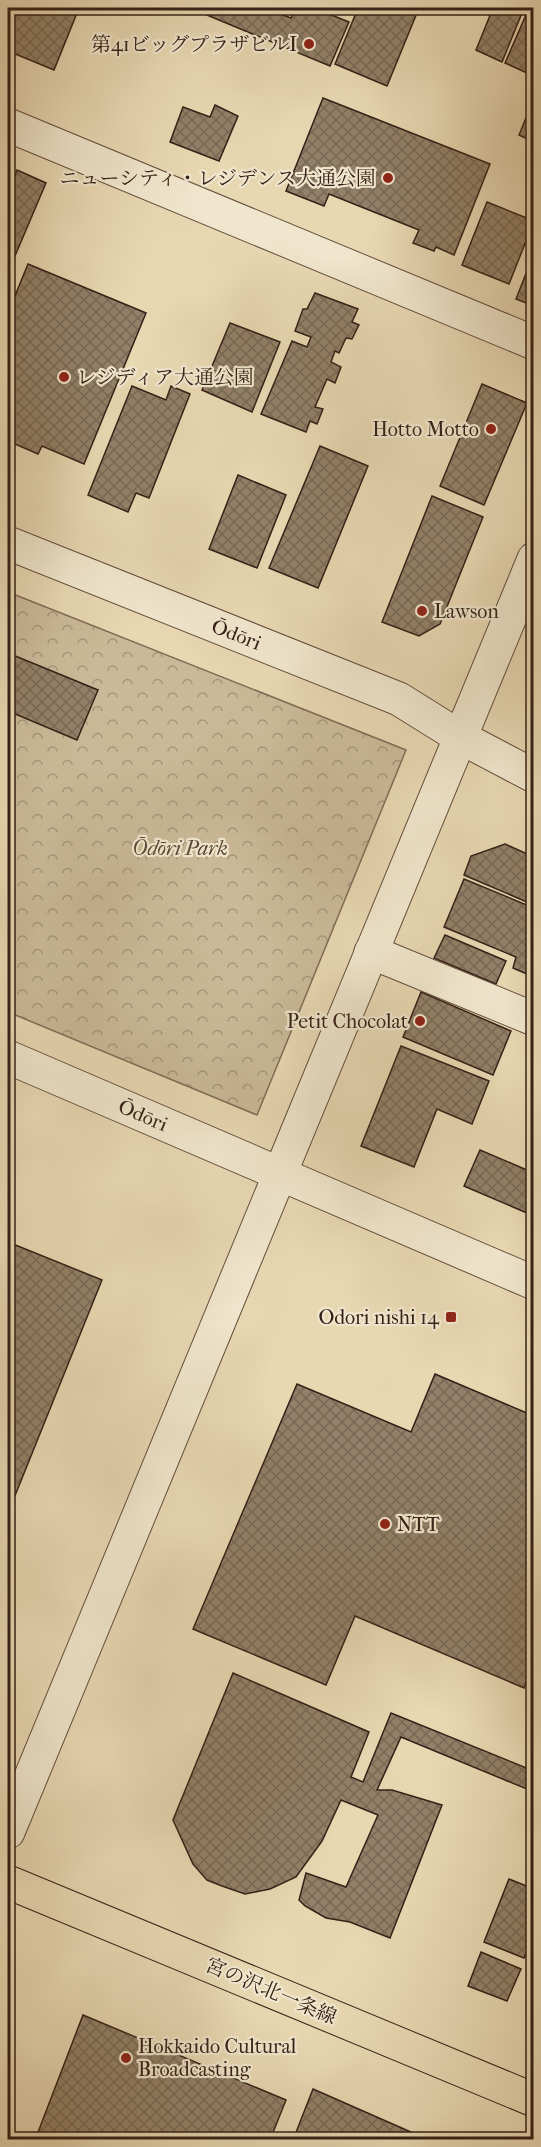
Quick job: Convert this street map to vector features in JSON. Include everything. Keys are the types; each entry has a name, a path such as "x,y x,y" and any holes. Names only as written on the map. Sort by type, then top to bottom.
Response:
{"main road":[{"name":"宮の沢北一条線","path":"8,1882 534,2100"}],"street":[{"path":"8,125 534,343"},
{"name":"Ōdōri","path":"8,543 399,699 460,736 534,776"},
{"path":"8,1832 534,559"},
{"path":"371,952 534,1019"},
{"name":"Ōdōri","path":"8,1057 534,1283"}],"green space":[{"name":"Ōdōri Park","path":"8,592 406,750 257,1115 8,1012"}],"building":[{"path":"18,8 79,8 54,70 8,51 8,33"},
{"name":"第41ビッグプラザビルI","path":"190,8 264,8 291,18 295,8 314,8 349,22 330,66"},
{"path":"358,8 419,8 387,86 335,64"},
{"path":"493,8 524,8 502,62 476,50"},
{"path":"529,8 534,8 534,58 527,73 505,63"},
{"name":"ニューシティ・レジデンス大通公園","path":"323,98 490,164 454,255 436,247 434,251 413,243 419,230 329,194 324,206 286,191"},
{"path":"534,98 534,142 519,135"},
{"path":"215,105 238,116 219,161 170,142 183,107 210,117"},
{"path":"17,170 46,183 12,263 8,261 8,193"},
{"path":"487,202 534,221 509,284 462,265"},
{"path":"534,253 534,306 516,299"},
{"name":"レジディア大通公園","path":"28,264 146,313 84,464 42,446 38,454 8,441 8,313"},
{"path":"315,293 358,309 352,322 359,325 352,339 346,338 339,353 335,351 331,362 341,367 335,383 327,379 315,407 323,409 317,424 310,421 306,432 261,414 292,341 307,347 311,337 295,331 303,309 307,309"},
{"path":"230,323 280,342 252,412 202,390"},
{"path":"482,384 527,403 484,505 440,486"},
{"path":"132,386 166,400 171,386 190,394 149,498 136,493 128,512 88,495"},
{"path":"320,446 368,466 318,588 269,568"},
{"path":"238,475 286,495 257,568 209,549"},
{"path":"432,496 483,517 440,624 419,636 382,622"},
{"path":"8,653 98,690 77,740 8,711"},
{"path":"505,844 534,857 534,905 464,875 471,856"},
{"path":"464,879 534,908 534,977 513,968 516,957 444,927"},
{"path":"445,935 506,961 496,984 434,958"},
{"path":"421,992 511,1031 493,1075 403,1037"},
{"path":"401,1046 489,1081 472,1124 437,1109 414,1167 361,1146"},
{"path":"480,1150 534,1173 534,1216 464,1186"},
{"path":"8,1242 102,1280 8,1513"},
{"name":"NTT","path":"435,1374 534,1416 534,1664 524,1688 355,1616 326,1685 193,1629 297,1384 411,1432"},
{"path":"233,1673 369,1732 351,1777 363,1782 391,1713 534,1771 534,1792 401,1737 377,1790 392,1790 442,1805 390,1938 350,1922 326,1918 299,1900 306,1873 346,1887 378,1815 341,1800 322,1841 296,1877 270,1889 245,1894 222,1886 207,1880 193,1864 173,1820"},
{"path":"509,1879 534,1889 534,1934 524,1958 484,1942"},
{"path":"481,1952 521,1969 507,2001 468,1986"},
{"name":"Hokkaido Cultural Broadcasting","path":"83,2015 286,2100 270,2140 35,2140"},
{"path":"313,2089 429,2140 293,2140"}],"place":[{"name":"第41ビッグプラザビルI","path":"309,44"},
{"name":"ニューシティ・レジデンス大通公園","path":"388,178"},
{"name":"レジディア大通公園","path":"64,377"},
{"name":"Hotto Motto","path":"491,429"},
{"name":"Lawson","path":"422,611"},
{"name":"Petit Chocolat","path":"420,1021"},
{"name":"Odori nishi 14","path":"451,1317"},
{"name":"NTT","path":"385,1524"},
{"name":"Hokkaido Cultural Broadcasting","path":"126,2058"}]}
